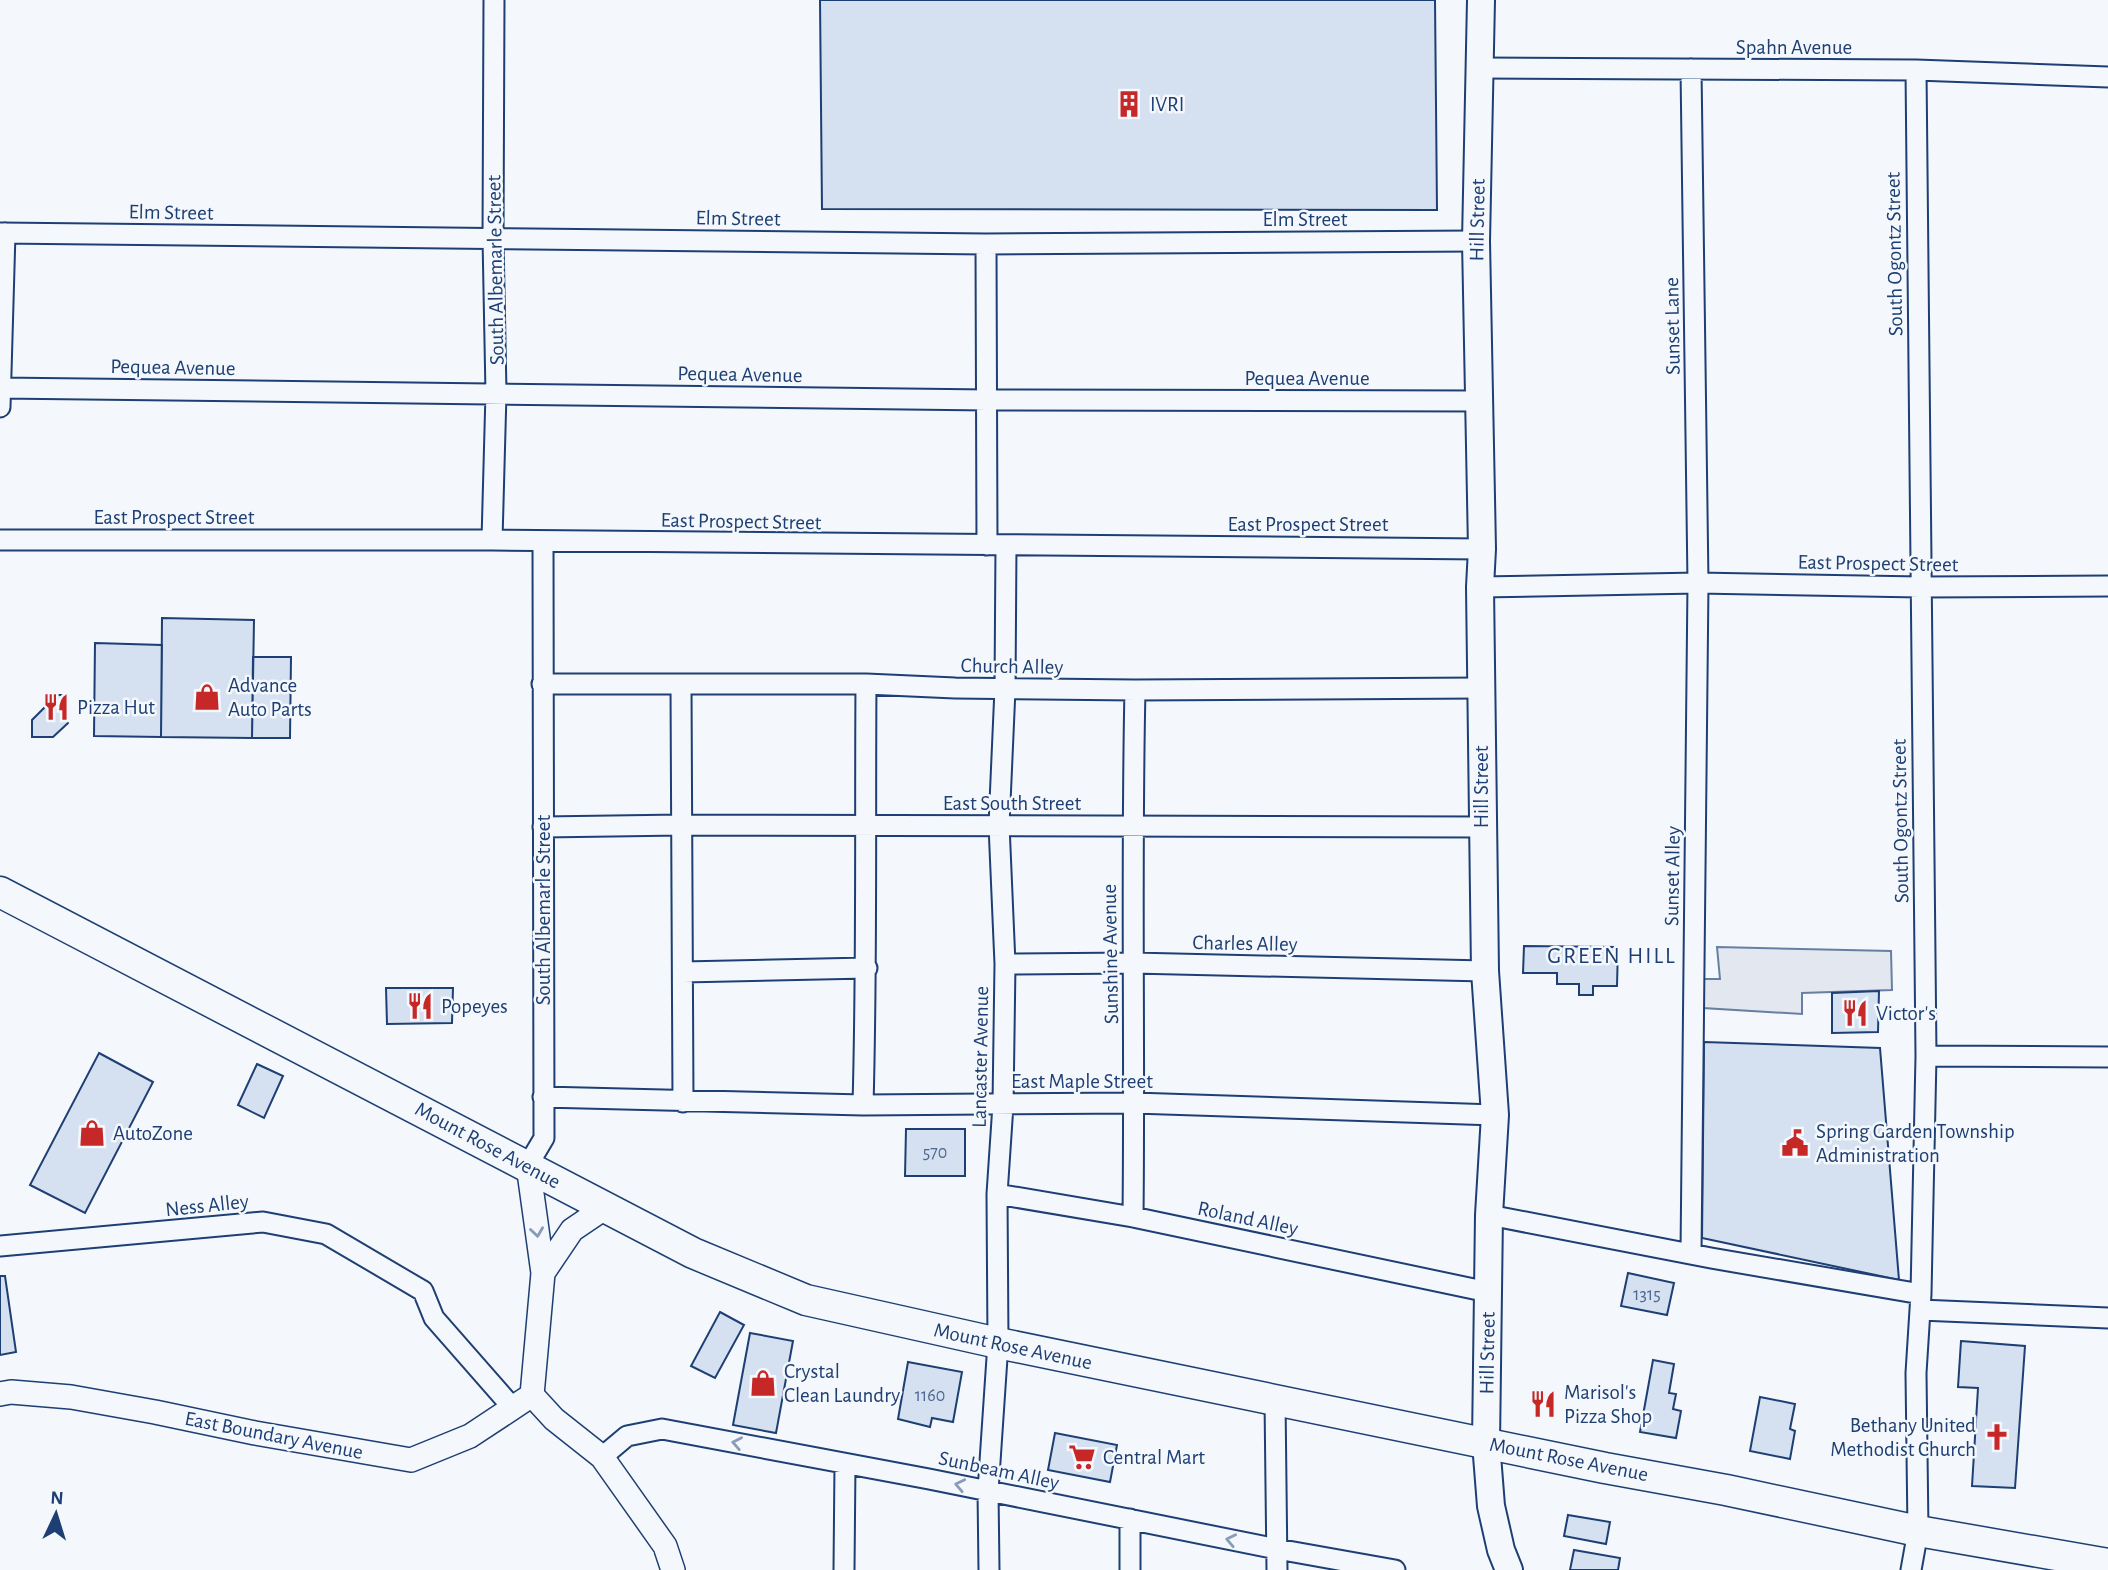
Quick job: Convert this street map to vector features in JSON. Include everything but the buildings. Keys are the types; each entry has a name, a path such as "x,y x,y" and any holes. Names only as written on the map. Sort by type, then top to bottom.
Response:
{"main road":[{"name":"Hill Street","path":"1481,0 1476,241 1482,549 1481,827 1485,971 1494,1115 1489,1215 1486,1443 1491,1507 1501,1550 1509,1570"},
{"name":"Mount Rose Avenue","path":"0,892 693,1253 806,1300 998,1343 1605,1468 1712,1487 1917,1531 2108,1564"}],"street":[{"name":"South Albemarle Street","path":"492,540 496,393 493,239 494,0"},
{"name":"Spahn Avenue","path":"1480,68 1916,70 2108,76"},
{"name":"Sunset Lane","path":"1691,69 1698,583"},
{"name":"South Ogontz Street","path":"1911,1570 1917,1531 1916,1373 1926,1056 1916,70"},
{"name":"Elm Street","path":"2,233 986,244 1476,241"},
{"path":"0,394 2,233"},
{"name":"Lancaster Avenue","path":"986,244 988,400 1004,689 999,825 1005,964 1003,1105 997,1194 998,1343 988,1491 989,1570"},
{"name":"Pequea Avenue","path":"0,394 496,393 988,400 1480,401"},
{"name":"East Prospect Street","path":"0,540 492,540 1482,549"},
{"name":"South Albemarle Street","path":"528,1165 544,1138 543,542"},
{"name":"East Prospect Street","path":"1480,587 1698,583 1920,587 2108,586"},
{"name":"Sunset Alley","path":"1691,1254 1698,583"},
{"name":"Church Alley","path":"542,684 866,684 1135,690 1481,688"},
{"path":"863,1105 867,968 866,684"},
{"path":"681,685 683,1102"},
{"name":"Sunshine Avenue","path":"1133,1217 1132,826 1135,690"},
{"name":"East South Street","path":"543,827 1481,827"},
{"name":"Charles Alley","path":"1005,964 1133,963 1485,971"},
{"path":"683,972 867,968"},
{"path":"1926,1056 2108,1057"},
{"name":"East Maple Street","path":"543,1097 863,1105 1134,1102 1494,1115"},
{"path":"528,1165 543,1273 522,1401 554,1419 601,1457 665,1546 673,1570"},
{"name":"Roland Alley","path":"997,1194 1133,1217 1488,1292"},
{"path":"543,1273 572,1230 606,1207"},
{"path":"1489,1215 1920,1302 2108,1318"},
{"name":"Ness Alley","path":"0,1246 263,1222 326,1234 423,1291 434,1318 522,1401"},
{"name":"East Boundary Avenue","path":"0,1394 11,1392 71,1397 411,1460 470,1436 522,1401"},
{"path":"1275,1400 1278,1570"},
{"name":"Sunbeam Alley","path":"601,1457 627,1436 662,1429 1395,1570"},
{"path":"845,1464 845,1570"},
{"path":"1130,1519 1130,1570"}],"shaded area":[{"path":"1717,947 1891,951 1892,990 1802,993 1802,1014 1703,1008 1700,979 1720,979"}],"place":[{"name":"IVRI","path":"1129,104"},
{"name":"Advance Auto Parts","path":"207,697"},
{"name":"Pizza Hut","path":"56,707"},
{"name":"Popeyes","path":"420,1006"},
{"name":"Victor's","path":"1855,1013"},
{"name":"AutoZone","path":"92,1133"},
{"name":"Spring Garden Township Administration","path":"1795,1143"},
{"name":"Crystal Clean Laundry","path":"763,1383"},
{"name":"Marisol's Pizza Shop","path":"1543,1404"},
{"name":"Bethany United Methodist Church","path":"1997,1437"},
{"name":"Central Mart","path":"1082,1457"}],"district":[{"name":"GREEN HILL","path":"1612,955"}]}
